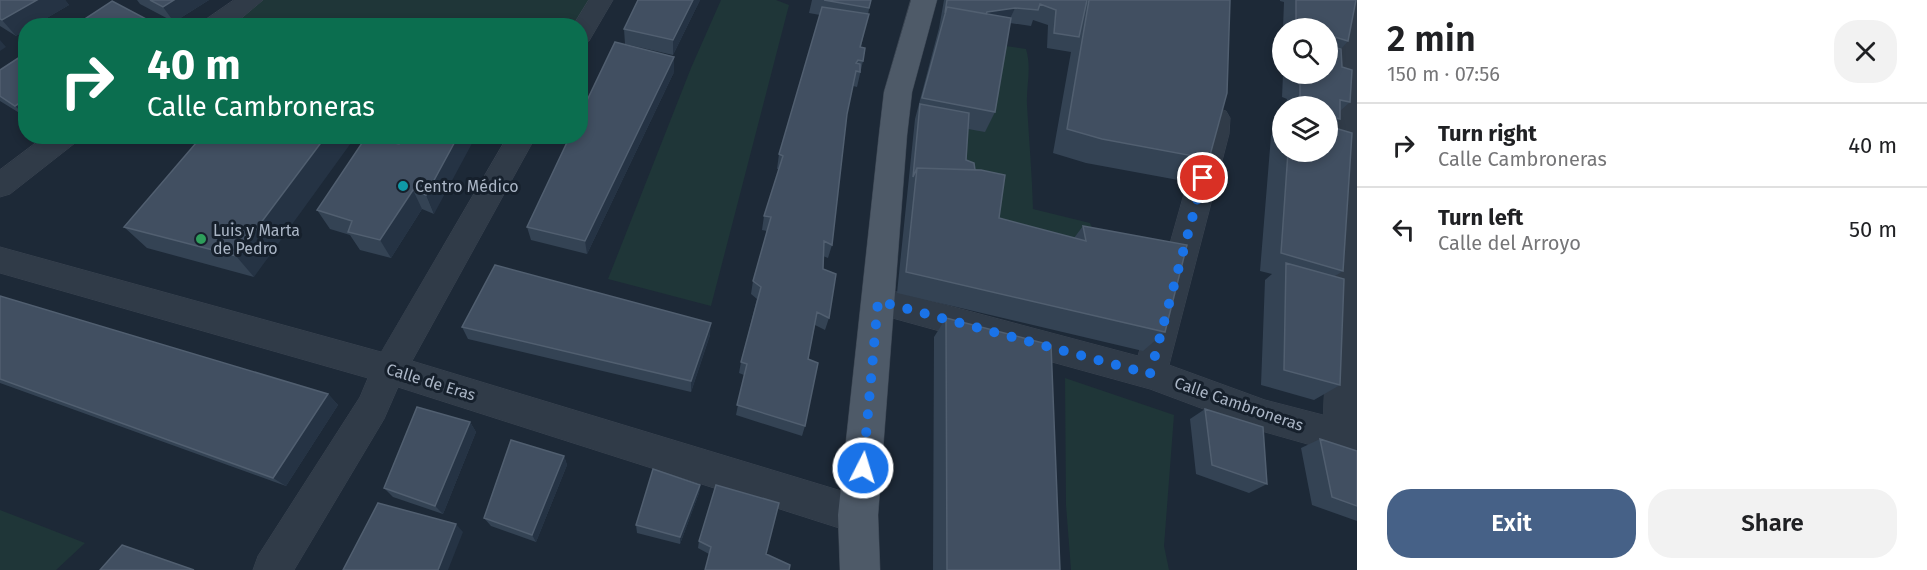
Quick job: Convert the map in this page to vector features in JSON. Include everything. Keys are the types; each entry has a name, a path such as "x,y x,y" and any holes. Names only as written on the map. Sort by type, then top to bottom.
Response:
{"main road":[{"path":"857,552 898,92 924,0"}],"street":[{"path":"225,18 251,0"},
{"path":"588,22 601,0"},
{"path":"1349,439 1356,0"},
{"path":"1150,374 1215,134 1217,89"},
{"path":"0,186 55,144"},
{"path":"272,570 372,408 389,369 517,144"},
{"name":"Calle de Eras","path":"0,260 389,369 857,552"},
{"name":"Calle Cambroneras","path":"878,301 1150,374 1265,416 1349,439"},
{"path":"1049,383 1050,347"}],"green space":[{"path":"251,0 601,0 586,18 225,18"},
{"path":"721,0 776,0 789,5 711,306 608,279 691,68"},
{"path":"999,45 1026,49 1028,56 1027,105 1033,209 1090,223 1102,251 986,239 959,174 963,128 985,131"},
{"path":"1065,378 1174,415 1164,546 1169,570 1071,570 1066,505"},
{"path":"0,510 85,543 56,570 0,570"}],"building":[{"path":"0,0 37,0 2,20 0,19"},
{"path":"150,0 174,0 163,7"},
{"path":"638,0 693,0 673,40 624,29"},
{"path":"824,0 871,0 869,8"},
{"path":"947,0 1087,0 1079,37 1054,33 1056,10 1040,4 1038,10 1015,8 986,14 947,7 945,13"},
{"path":"1089,0 1230,0 1227,93 1209,159 1102,139 1067,129"},
{"path":"1296,0 1356,0 1348,41 1338,38 1338,18 1296,18"},
{"path":"112,1 144,18 86,18"},
{"path":"822,7 869,14 860,47 865,48 863,61 858,60 856,63 860,64 860,72 856,71 847,114 832,245 824,241 823,269 836,274 829,318 817,312 808,359 818,363 805,426 737,405 747,364 741,362 761,287 753,281 771,217 764,216 783,156 779,154"},
{"path":"947,7 1011,18 995,112 922,98"},
{"path":"615,42 674,57 585,241 527,227 566,144 588,144 588,98"},
{"path":"1338,48 1341,49 1342,67 1352,70 1350,102 1340,100 1340,119 1338,118 1338,96 1300,96 1300,84 1338,84"},
{"path":"18,58 18,104 15,106 0,96 0,70"},
{"path":"920,104 969,113 966,160 974,163 975,170 917,168 913,177"},
{"path":"1338,129 1352,133 1343,271 1281,253 1287,162 1338,162"},
{"path":"195,144 320,144 236,256 124,227"},
{"path":"361,144 454,144 426,195 413,190 380,240 348,232 352,221 317,210"},
{"path":"917,168 981,170 1005,175 999,218 1086,241 1083,226 1187,245 1165,332 906,272"},
{"path":"1286,263 1344,279 1340,385 1284,370"},
{"path":"495,265 711,323 691,381 462,327"},
{"path":"0,296 328,394 273,478 0,379"},
{"path":"946,318 1051,345 1060,570 947,570"},
{"path":"417,407 470,422 435,506 384,488"},
{"path":"1205,409 1263,427 1267,484 1212,465"},
{"path":"1320,439 1357,451 1357,506 1332,497"},
{"path":"511,440 564,456 532,535 484,518"},
{"path":"653,469 700,485 680,537 636,525"},
{"path":"716,485 779,503 766,554 790,565 789,570 705,570 711,547 699,541"},
{"path":"378,503 456,524 438,570 343,570"},
{"path":"122,545 194,570 100,570"}],"place":[{"name":"Centro Médico","path":"403,186"},
{"name":"Luis y Marta de Pedro","path":"201,239"}],"route":[{"path":"863,468 878,301 1150,374 1203,178"}]}
